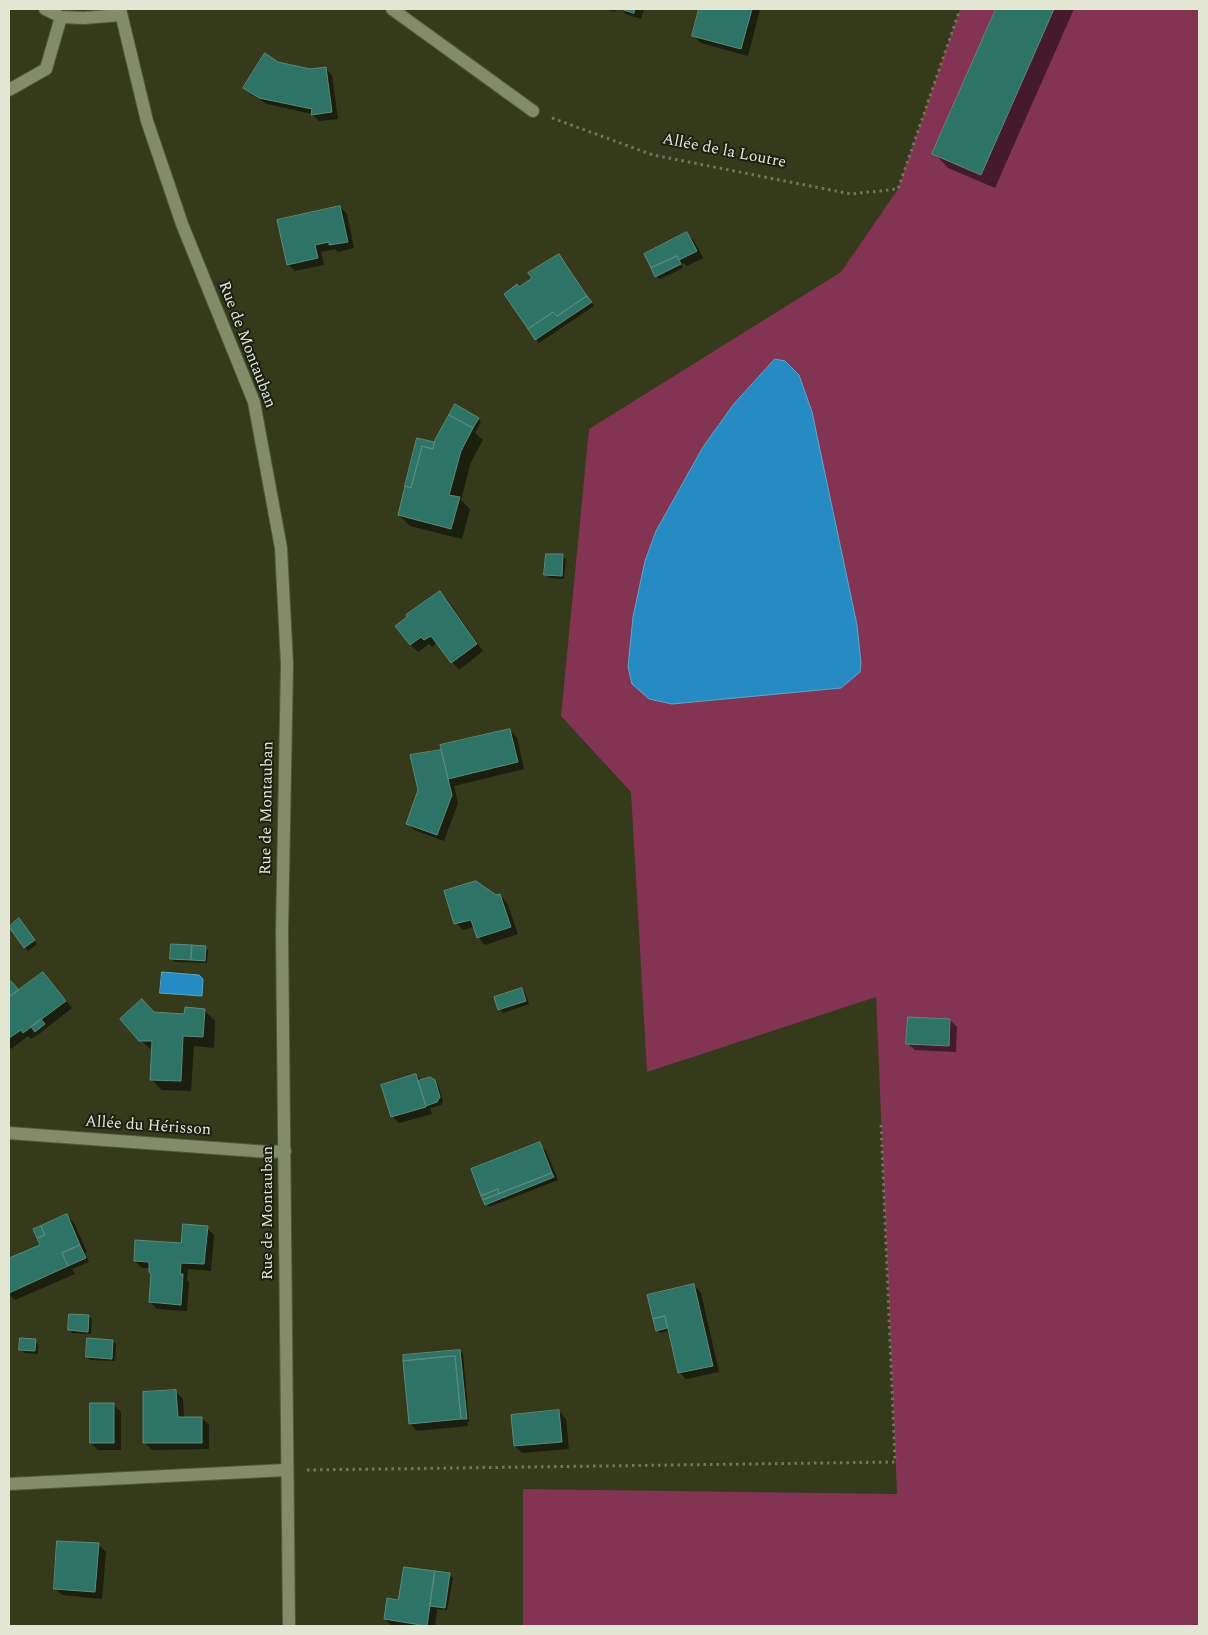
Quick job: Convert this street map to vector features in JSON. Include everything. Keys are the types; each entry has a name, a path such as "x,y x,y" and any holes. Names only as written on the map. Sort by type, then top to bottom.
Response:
{"street":[{"path":"46,9 61,17 84,18 120,12"},
{"path":"392,9 533,111"},
{"name":"Rue de Montauban","path":"120,12 147,120 182,224 254,402 281,548 287,664 282,931 289,1626"},
{"path":"9,90 46,69 61,17"},
{"name":"Allée du Hérisson","path":"9,1133 285,1152"},
{"path":"9,1484 286,1470"}],"path":[{"name":"Allée de la Loutre","path":"533,111 653,155 851,194 898,189 960,9"},
{"path":"286,1470 895,1462 881,1124"}],"shaded area":[{"path":"960,9 1199,9 1199,1626 523,1626 523,1489 897,1494 876,997 647,1072 631,792 561,716 589,429 841,272 898,189"}],"water":[{"path":"775,359 785,361 799,375 812,412 857,625 861,663 860,672 841,688 672,704 649,699 632,684 628,667 633,617 645,561 656,531 703,447 733,405"},
{"path":"162,972 199,975 203,979 202,996 160,993"}],"building":[{"path":"621,9 635,9 634,13"},
{"path":"699,9 752,9 741,49 692,36"},
{"path":"996,9 1054,9 981,175 932,154"},
{"path":"265,53 278,62 310,69 326,67 332,112 311,115 312,109 259,98 243,88"},
{"path":"340,206 348,242 329,245 329,242 315,245 318,258 287,265 277,220"},
{"path":"687,232 697,251 679,260 677,256 651,268 644,254"},
{"path":"559,254 587,296 557,316 553,312 528,329 504,294 517,284 519,287 532,278 528,273"},
{"path":"677,256 681,264 655,277 651,268"},
{"path":"587,296 592,302 535,340 528,329 553,312 557,316"},
{"path":"455,404 479,418 473,428 449,415"},
{"path":"449,415 473,428 461,451 449,495 460,497 451,529 398,515 405,486 411,488 422,446 433,449 435,440"},
{"path":"417,438 434,442 433,449 422,446 411,488 405,486"},
{"path":"546,554 563,554 562,576 544,575"},
{"path":"440,591 477,644 451,663 431,636 424,640 421,637 410,645 395,626 407,617 406,615"},
{"path":"510,729 518,762 448,779 440,745"},
{"path":"441,750 452,795 437,835 406,824 418,790 410,755"},
{"path":"476,881 496,895 500,894 511,927 477,938 471,920 454,924 444,891"},
{"path":"19,918 35,940 24,948 9,927"},
{"path":"171,944 192,945 191,960 170,959"},
{"path":"192,945 206,946 205,961 191,960"},
{"path":"43,972 66,1001 23,1033 21,1030 9,1038 9,997"},
{"path":"11,981 19,990 9,997 9,983"},
{"path":"522,988 526,1001 498,1010 494,997"},
{"path":"142,999 154,1012 184,1014 185,1007 205,1009 203,1037 183,1036 181,1081 150,1080 152,1041 139,1041 120,1019"},
{"path":"908,1017 950,1019 949,1046 906,1044"},
{"path":"41,1019 45,1024 35,1032 31,1027"},
{"path":"416,1074 426,1107 391,1117 381,1085"},
{"path":"430,1077 435,1080 440,1097 437,1102 426,1106 418,1081"},
{"path":"540,1142 552,1173 499,1194 498,1189 481,1196 471,1169"},
{"path":"552,1173 554,1177 485,1205 483,1200"},
{"path":"498,1189 499,1194 483,1200 481,1196"},
{"path":"67,1214 80,1245 62,1253 68,1266 9,1293 9,1258 40,1245 37,1238 45,1235 41,1226"},
{"path":"183,1224 208,1226 204,1264 181,1263 180,1274 183,1274 181,1305 149,1302 151,1274 149,1272 149,1262 134,1261 135,1240 181,1243"},
{"path":"41,1226 45,1235 37,1238 33,1229"},
{"path":"80,1245 86,1258 68,1266 62,1253"},
{"path":"694,1284 713,1366 678,1373 665,1316 653,1319 647,1295"},
{"path":"69,1314 89,1315 88,1332 68,1330"},
{"path":"665,1316 667,1328 656,1331 653,1319"},
{"path":"20,1338 36,1339 35,1351 19,1350"},
{"path":"87,1338 113,1340 112,1359 86,1357"},
{"path":"460,1350 467,1419 461,1419 455,1356 403,1361 403,1355"},
{"path":"455,1356 461,1419 409,1424 403,1361"},
{"path":"176,1390 178,1417 202,1417 202,1443 143,1443 143,1392"},
{"path":"90,1403 114,1403 114,1443 90,1443"},
{"path":"559,1410 562,1442 514,1446 511,1415"},
{"path":"57,1541 99,1543 95,1592 54,1589"},
{"path":"404,1567 435,1571 427,1626 384,1619 387,1598 398,1600"},
{"path":"435,1571 450,1573 445,1608 430,1606"}]}
